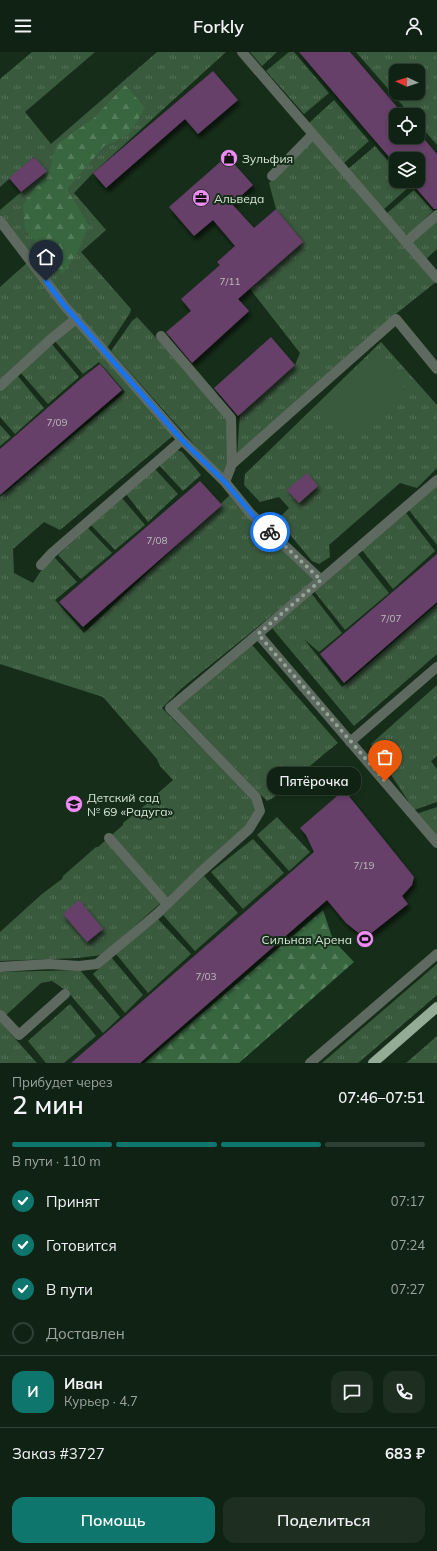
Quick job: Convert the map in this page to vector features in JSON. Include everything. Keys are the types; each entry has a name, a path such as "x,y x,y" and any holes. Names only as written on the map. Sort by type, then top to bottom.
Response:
{"main road":[{"path":"373,1063 437,1007"}],"street":[{"path":"242,52 437,278"},
{"path":"272,176 313,134"},
{"path":"406,242 437,215"},
{"path":"0,221 64,305 77,318 182,440 225,482 252,514 321,580"},
{"path":"0,386 51,339 77,318"},
{"path":"232,464 396,319 437,369"},
{"path":"161,336 231,418 232,464 225,482"},
{"path":"41,565 58,548 182,440"},
{"path":"0,968 49,964 79,966 96,964 157,914 249,829 260,811 256,797 170,708 437,480"},
{"path":"258,634 437,843"},
{"path":"350,742 437,667"},
{"path":"109,838 167,904"},
{"path":"310,1063 437,954"},
{"path":"0,1015 18,1035 65,994"}],"green space":[{"path":"32,52 95,52 25,112 51,144 157,52 226,52 93,173 74,193 106,230 81,252 131,309 130,313 107,348 62,295 0,217 0,210 46,171 34,157 0,187 0,79"},
{"path":"250,52 277,52 262,66"},
{"path":"289,52 294,52 329,93 304,114 266,71"},
{"path":"356,52 437,52 437,145 425,131 425,108 405,108 398,100 425,100 425,64 389,64 389,90"},
{"path":"125,85 145,108 129,134 104,146 67,189 89,226 76,255 62,274 25,229 23,205 33,190 49,172 57,144 94,118"},
{"path":"334,100 369,141 344,163 309,123"},
{"path":"313,139 436,282 392,317 237,456 240,414 295,365 300,353 250,289 303,242 276,209 269,183"},
{"path":"375,146 389,162 389,188 408,188 383,210 348,169"},
{"path":"414,190 433,211 409,234 404,234 386,214"},
{"path":"437,218 437,249 424,261 411,241"},
{"path":"28,262 73,317 0,382 0,287"},
{"path":"137,317 226,414 229,464 224,478 111,351 132,321"},
{"path":"77,321 175,434 60,530 44,522 13,549 14,573 33,583 44,566 55,558 77,582 55,600 84,633 230,495 317,579 182,688 162,708 252,799 255,813 246,827 102,955 78,958 0,961 0,932 173,780 160,766 157,759 103,697 0,664 0,497 125,392 99,362 83,374 54,340"},
{"path":"381,342 437,405 437,468 417,488 400,483 329,545 330,557 319,564 312,561 281,524 281,516 289,508 279,497 260,502 244,485 245,474"},
{"path":"51,343 79,377 48,404 20,372"},
{"path":"376,356 407,391 351,440 320,405"},
{"path":"17,375 44,408 15,434 0,417 0,391"},
{"path":"0,425 11,437 0,446"},
{"path":"177,450 182,452 201,475 183,491 158,464"},
{"path":"155,469 178,494 148,522 126,494"},
{"path":"437,486 437,545 409,510"},
{"path":"122,498 145,525 115,550 91,525"},
{"path":"406,513 435,551 393,589 362,550"},
{"path":"88,528 112,553 81,579 58,555"},
{"path":"357,553 389,593 345,630 314,591"},
{"path":"311,593 342,633 319,652 304,639 342,687 437,604 437,654 354,726 272,628"},
{"path":"252,645 338,743 273,798 267,801 177,708"},
{"path":"437,685 437,756 431,761 437,769 437,802 414,810 371,744"},
{"path":"437,807 437,838 416,814"},
{"path":"277,817 310,852 289,871 257,835"},
{"path":"253,839 284,873 243,909 211,872"},
{"path":"204,876 238,913 195,951 163,915"},
{"path":"323,910 333,940 354,962 239,1063 144,1063"},
{"path":"157,918 191,954 148,993 116,954"},
{"path":"111,957 143,995 125,1013 93,974"},
{"path":"437,964 437,995 358,1063 322,1063"},
{"path":"80,970 120,1017 103,1033 67,991 52,981 41,983 5,1016 0,1010 0,972"},
{"path":"70,1004 96,1036 64,1063 46,1063 28,1041"},
{"path":"0,1022 37,1063 0,1063"},
{"path":"437,1036 437,1063 406,1063"}],"building":[{"path":"299,52 350,52 389,98 389,100 391,100 398,108 389,108 389,144 425,144 425,140 437,154 437,209 434,209 416,188 425,188 425,152 389,152 389,157"},
{"path":"213,71 238,100 198,134 185,119 106,188 93,173"},
{"path":"227,156 253,185 232,204 254,228 276,209 303,242 238,299 249,311 192,363 166,332 191,311 181,299 220,265 217,262 235,246 213,220 194,236 169,207"},
{"path":"34,157 47,171 21,192 9,178"},
{"path":"271,337 295,365 238,416 214,388"},
{"path":"100,364 122,390 0,495 0,449"},
{"path":"307,473 318,486 299,503 287,490"},
{"path":"200,481 222,505 83,627 59,602"},
{"path":"437,554 437,602 344,683 320,654"},
{"path":"344,790 414,877 412,885 402,896 408,904 365,938 346,923 327,900 140,1063 71,1063 314,852 306,835 300,828"},
{"path":"79,900 103,929 87,942 63,914"}],"way so far":[{"path":"270,532 321,580 258,634 385,781"}],"place":[{"name":"Зульфия","path":"229,158"},
{"name":"Альведа","path":"201,198"},
{"name":"Пятёрочка","path":"385,781"},
{"name":"Детский сад № 69 «Радуга»","path":"74,804"},
{"name":"Сильная Арена","path":"365,939"}],"route":[{"path":"46,281 64,305 137,386 182,440 225,482 252,514 270,532"}]}
